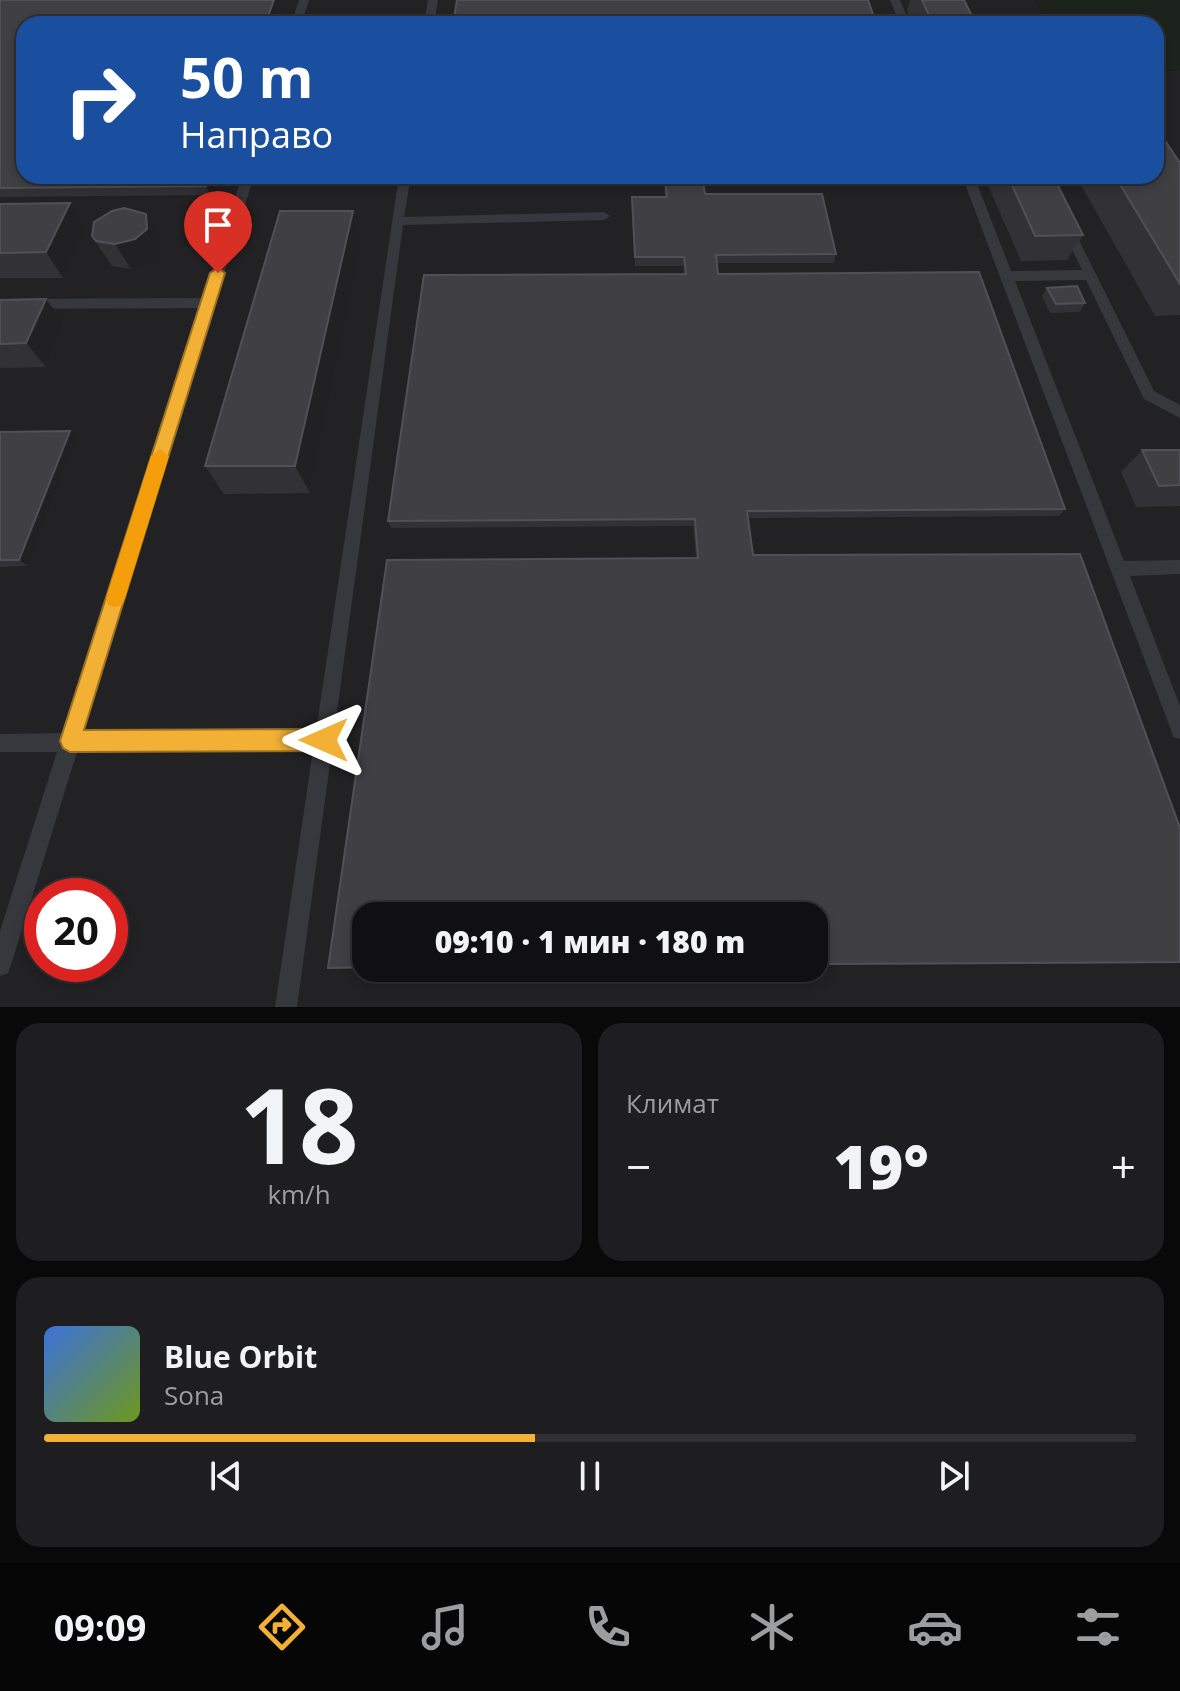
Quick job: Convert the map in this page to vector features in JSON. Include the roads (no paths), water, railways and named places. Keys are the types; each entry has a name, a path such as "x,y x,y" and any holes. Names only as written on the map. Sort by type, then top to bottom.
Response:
{"lane":[{"path":"0,965 245,184"},
{"path":"286,1007 404,184"},
{"path":"971,184 1180,730"},
{"path":"397,221 604,216"},
{"path":"1064,219 1149,395 1180,412"},
{"path":"1007,276 1091,275"},
{"path":"0,304 208,303"},
{"path":"1119,569 1180,567"},
{"path":"0,743 324,740"}]}
